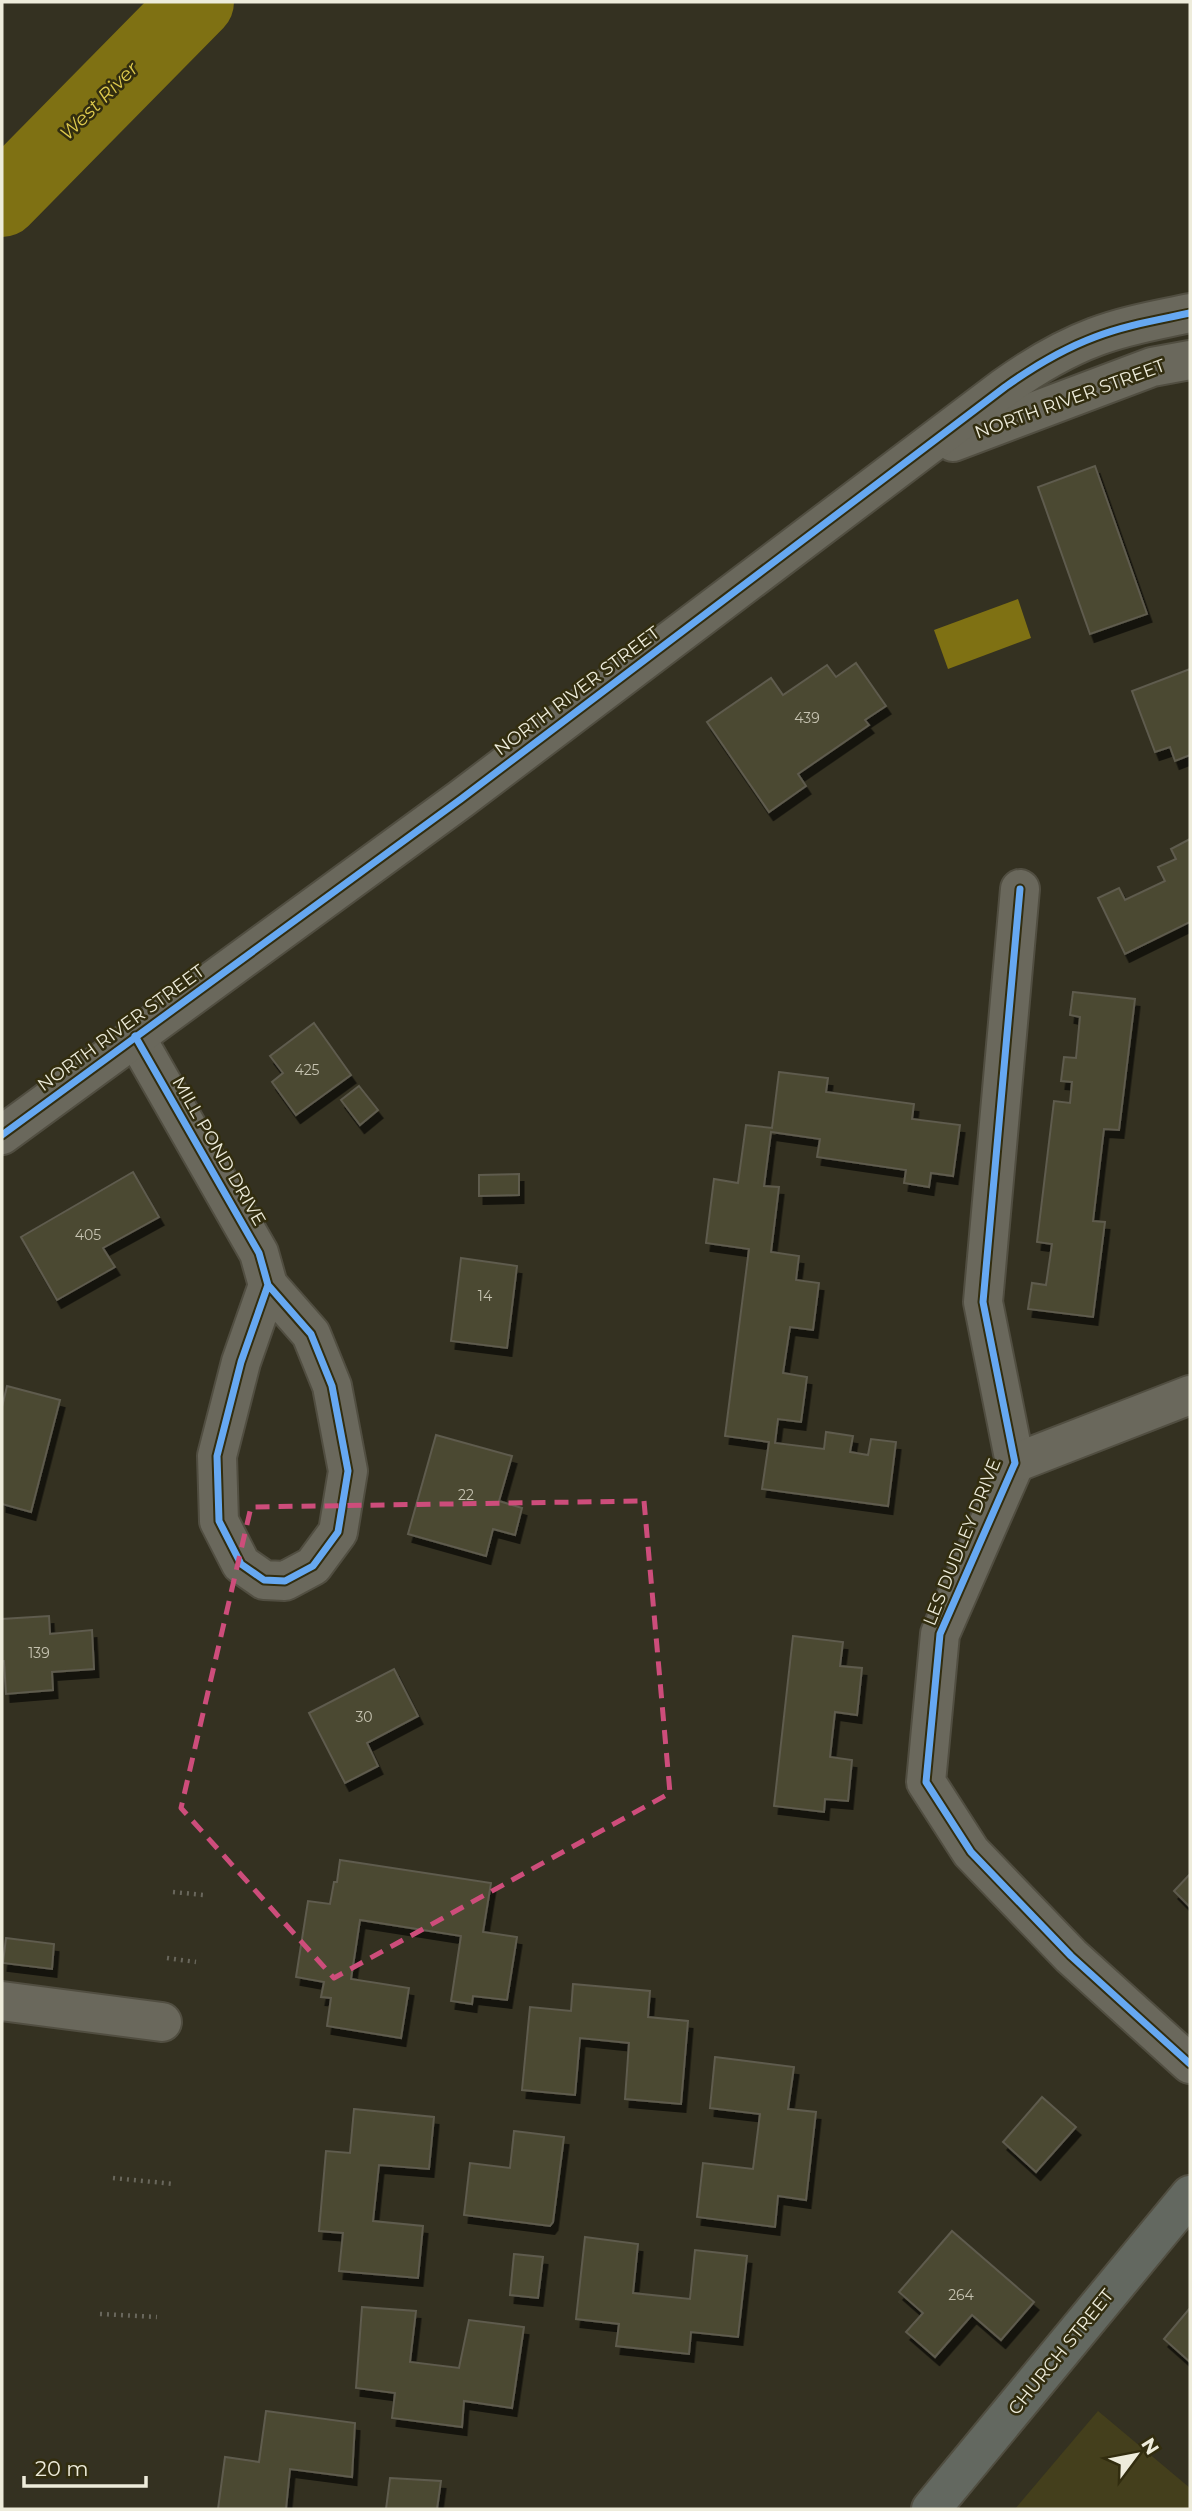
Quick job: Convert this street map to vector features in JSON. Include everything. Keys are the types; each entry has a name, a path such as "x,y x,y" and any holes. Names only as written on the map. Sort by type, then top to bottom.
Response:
{"main road":[{"name":"CHURCH STREET","path":"931,2509 1190,2195"}],"street":[{"name":"NORTH RIVER STREET","path":"2,1135 461,799 1005,387 1063,351 1096,337 1129,326 1190,313"},
{"name":"NORTH RIVER STREET","path":"912,458 1152,366 1190,360"},
{"name":"LES DUDLEY DRIVE","path":"1020,889 983,1302 1015,1463 940,1634 926,1782 971,1852 1072,1956 1190,2064"},
{"name":"MILL POND DRIVE","path":"135,1036 259,1253 268,1285 311,1334 332,1386 348,1471 338,1532 313,1566 285,1581 264,1580 241,1564 219,1521 217,1456 241,1362 268,1285"},
{"path":"1015,1463 1190,1395"},
{"path":"2,2001 162,2022"}],"path":[{"path":"173,1892 204,1895"},
{"path":"167,1958 196,1962"},
{"path":"113,2178 174,2184"},
{"path":"100,2314 158,2317"}],"highlighted area":[{"path":"644,1501 670,1793 334,1978 181,1808 251,1507"}],"shaded area":[{"path":"1018,599 1031,638 948,669 934,630"},
{"path":"1098,2411 1190,2488 1190,2509 1015,2509"}],"building":[{"path":"1095,466 1147,614 1090,634 1038,487"},
{"path":"856,663 886,706 865,720 869,725 798,774 806,786 769,812 707,722 771,678 783,695 827,665 836,677"},
{"path":"1190,669 1190,755 1175,761 1170,747 1155,752 1132,691"},
{"path":"1190,839 1190,922 1125,954 1098,898 1119,888 1125,900 1165,881 1158,867 1176,859 1171,849"},
{"path":"1073,992 1135,999 1119,1130 1104,1129 1093,1221 1105,1222 1093,1317 1028,1309 1032,1283 1046,1285 1052,1244 1037,1242 1054,1101 1070,1103 1072,1082 1061,1081 1064,1057 1076,1058 1080,1017 1070,1015"},
{"path":"314,1023 351,1075 296,1115 272,1082 283,1073 270,1056"},
{"path":"779,1072 828,1078 826,1092 914,1104 912,1119 960,1125 953,1176 931,1173 929,1187 904,1183 906,1170 817,1157 820,1139 771,1132 764,1186 779,1187 771,1252 799,1256 796,1280 819,1283 813,1330 790,1327 783,1373 807,1377 801,1422 778,1419 775,1443 824,1449 826,1432 853,1436 850,1452 868,1455 871,1439 896,1442 888,1506 762,1489 769,1442 725,1436 749,1249 706,1243 714,1179 738,1183 746,1125 772,1128"},
{"path":"359,1086 378,1110 360,1125 341,1100"},
{"path":"133,1172 159,1217 103,1248 115,1267 57,1300 21,1237"},
{"path":"519,1174 519,1195 479,1196 479,1175"},
{"path":"461,1258 517,1266 507,1348 451,1341"},
{"path":"7,1386 60,1400 31,1512 2,1504 2,1407"},
{"path":"436,1435 512,1456 499,1501 522,1508 515,1535 493,1529 486,1556 408,1534"},
{"path":"49,1616 50,1634 92,1630 94,1669 52,1672 53,1690 6,1694 2,1661 2,1619"},
{"path":"793,1636 843,1642 840,1666 862,1668 857,1715 835,1712 830,1757 852,1760 848,1801 825,1799 824,1812 774,1806"},
{"path":"394,1669 418,1716 367,1743 378,1766 345,1783 309,1713"},
{"path":"340,1860 491,1883 483,1932 517,1937 507,2000 473,1996 472,2004 451,2001 461,1936 360,1920 351,1979 409,1988 401,2038 327,2026 331,1998 321,1997 324,1982 296,1977 308,1901 330,1904"},
{"path":"1190,1874 1190,1907 1174,1891"},
{"path":"6,1938 54,1944 52,1969 3,1963"},
{"path":"573,1984 650,1991 648,2017 688,2021 681,2104 625,2099 629,2043 580,2038 575,2095 522,2090 530,2007 571,2011"},
{"path":"715,2057 794,2067 788,2109 816,2112 806,2200 778,2196 775,2227 697,2217 703,2163 753,2169 760,2114 710,2108"},
{"path":"1042,2097 1076,2127 1036,2172 1003,2142"},
{"path":"354,2109 434,2117 429,2169 379,2165 373,2221 423,2226 418,2278 339,2271 343,2233 319,2231 326,2151 350,2153"},
{"path":"514,2131 564,2137 553,2222 550,2226 464,2215 470,2163 510,2168"},
{"path":"952,2231 1034,2302 1001,2340 972,2315 935,2357 906,2332 923,2313 899,2292"},
{"path":"585,2237 638,2244 633,2293 690,2299 695,2250 747,2256 738,2337 691,2332 689,2354 616,2346 619,2324 576,2319"},
{"path":"514,2254 543,2257 538,2298 510,2295"},
{"path":"362,2307 416,2311 410,2362 459,2368 469,2320 524,2327 512,2408 464,2401 462,2427 392,2418 395,2393 356,2388"},
{"path":"1190,2308 1190,2362 1164,2339"},
{"path":"266,2411 355,2423 352,2477 290,2469 286,2509 218,2509 225,2457 259,2462"},
{"path":"390,2478 441,2481 437,2509 386,2509"}],"waterway":[{"name":"West River","path":"2,200 197,2"}],"cycle path":[{"path":"2,1135 461,799 1016,380 1060,353 1095,337 1190,313"},
{"path":"1020,889 983,1302 1015,1463 940,1634 926,1782 971,1852 1071,1956 1190,2064"},
{"path":"135,1036 259,1253 268,1285 311,1334 332,1386 348,1471 338,1532 313,1566 285,1581 264,1580 241,1564 219,1521 217,1456 241,1362 268,1285"}]}
